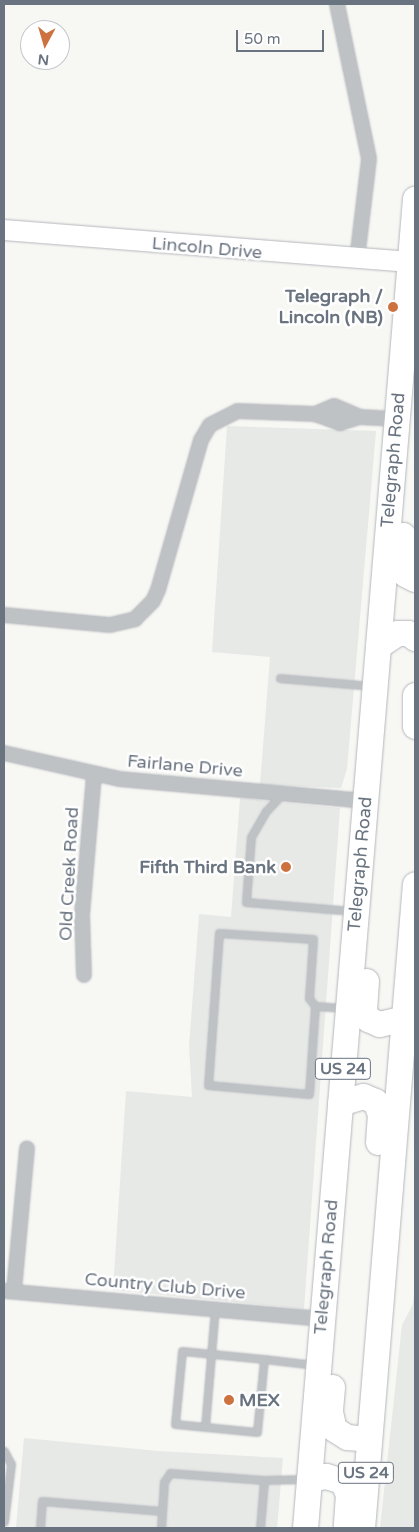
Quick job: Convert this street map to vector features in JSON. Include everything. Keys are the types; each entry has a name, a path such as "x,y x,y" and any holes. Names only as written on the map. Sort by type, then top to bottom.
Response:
{"highway":[{"name":"Telegraph Road","path":"305,1528 397,419 413,262 415,199"},
{"path":"397,419 411,438 401,568 405,574 415,579"},
{"path":"378,646 397,632 408,632 415,638"},
{"path":"415,695 415,726"},
{"path":"360,860 374,888 364,1011 368,1019 379,1024 404,1018"},
{"name":"US 24","path":"362,1528 415,884"},
{"path":"340,1103 368,1097 380,1109 372,1210 385,1247"},
{"path":"329,1239 341,1282 331,1419 334,1429 341,1435 369,1439"},
{"path":"309,1479 326,1476 342,1481 348,1494 345,1528"}],"street":[{"path":"337,4 368,159 357,259"},
{"name":"Lincoln Drive","path":"4,230 413,262"},
{"path":"4,615 110,625 134,619 153,601 158,590 201,440 210,425 238,411 315,414 334,406 360,417 397,419"},
{"name":"Fairlane Drive","path":"4,753 94,775 366,801"},
{"name":"Old Creek Road","path":"84,975 82,916 94,775"},
{"path":"9,1291 27,1149"},
{"name":"Country Club Drive","path":"9,1291 322,1318"}],"lane":[{"path":"280,678 375,687"},
{"path":"282,794 266,811 251,837 246,902 356,912"},
{"path":"315,1006 309,1094 208,1085 219,933 313,939 309,998 315,1006 348,1008"},
{"path":"205,1427 215,1309"},
{"path":"264,1359 257,1432 175,1424 182,1351 264,1359 318,1365"},
{"path":"4,1451 11,1464 4,1522"},
{"path":"160,1528 164,1482 170,1472 264,1480 309,1479"},
{"path":"260,1528 264,1480"},
{"path":"40,1528 42,1501 162,1511"}],"shaded area":[{"path":"227,426 376,431 347,769 341,788 260,785 270,657 212,652"},
{"path":"240,798 340,808 304,1309 113,1290 126,1091 192,1097 189,1046 199,914 231,917"},
{"path":"415,1278 415,1528 380,1528 402,1325 413,1304"},
{"path":"24,1438 158,1451 283,1458 277,1528 16,1528"}],"place":[{"name":"Telegraph / Lincoln (NB)","path":"393,307"},
{"name":"Fifth Third Bank","path":"286,867"},
{"name":"MEX","path":"229,1400"}]}
